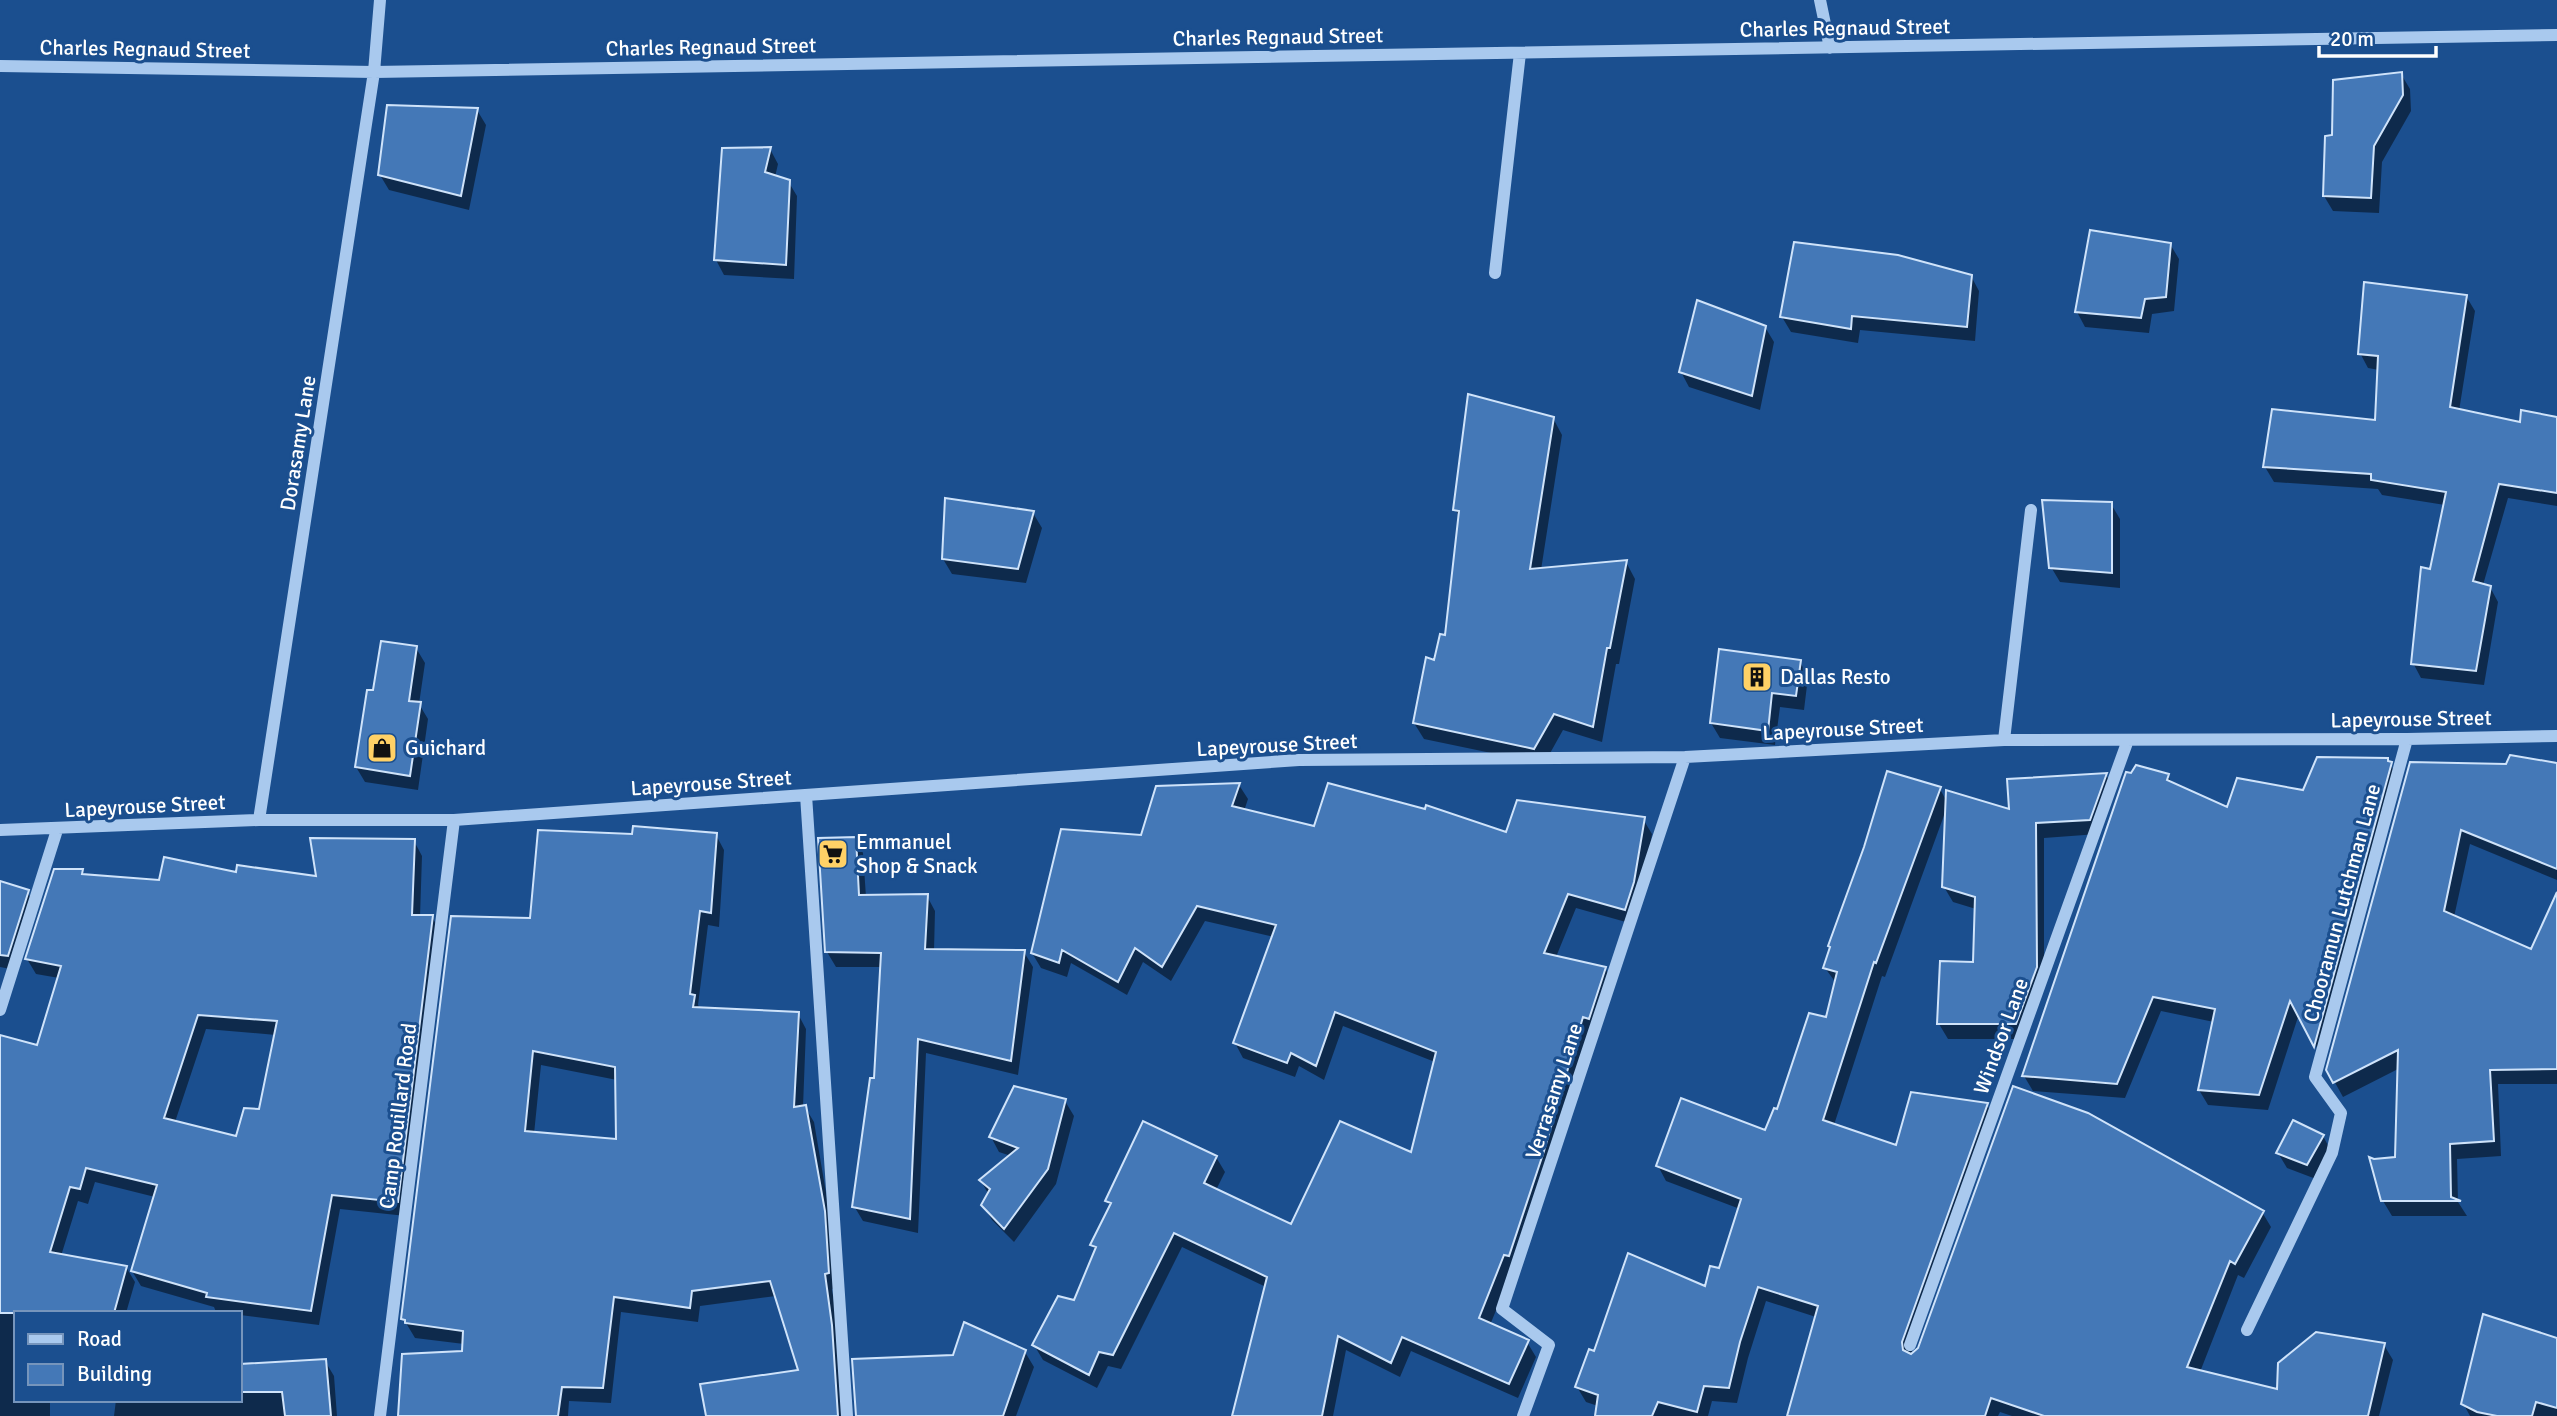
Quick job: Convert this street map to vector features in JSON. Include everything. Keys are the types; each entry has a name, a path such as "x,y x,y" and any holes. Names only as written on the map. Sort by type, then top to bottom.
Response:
{"street":[{"name":"Dorasamy Lane","path":"259,820 374,72 380,0"},
{"path":"1820,0 1830,48"},
{"name":"Charles Regnaud Street","path":"0,66 374,72 2557,35"},
{"path":"1495,273 1520,53"},
{"path":"2004,740 2031,510"},
{"name":"Lapeyrouse Street","path":"0,831 259,820 453,820 1299,761 1685,757 2004,740 2557,736"},
{"name":"Chooramun Lutchman Lane","path":"2247,1330 2332,1153 2340,1112 2315,1077 2407,739"},
{"name":"Windsor Lane","path":"1910,1345 2128,740"},
{"name":"Verrasamy Lane","path":"1523,1416 1549,1345 1502,1309 1685,757"},
{"path":"806,795 847,1416"},
{"name":"Camp Rouillard Road","path":"380,1416 453,820"},
{"path":"0,1010 57,830"}],"building":[{"path":"2402,72 2403,95 2374,146 2371,198 2323,196 2325,136 2332,135 2333,80"},
{"path":"387,105 478,108 461,196 378,175"},
{"path":"771,147 765,172 790,180 786,265 714,260 722,148"},
{"path":"2090,230 2171,243 2166,297 2145,299 2141,318 2075,312"},
{"path":"1794,242 1898,255 1972,275 1967,327 1852,316 1851,329 1780,317"},
{"path":"2364,282 2467,295 2450,407 2520,422 2521,410 2557,417 2557,493 2499,484 2473,581 2491,586 2476,671 2411,664 2421,567 2430,569 2446,492 2371,480 2371,474 2263,467 2272,409 2375,420 2378,356 2358,354"},
{"path":"1697,300 1766,326 1752,396 1679,372"},
{"path":"1468,394 1554,417 1530,569 1627,560 1593,727 1554,714 1534,749 1413,723 1426,657 1434,660 1440,634 1445,635 1459,511 1453,510"},
{"path":"945,498 1034,511 1018,569 942,559"},
{"path":"2042,500 2112,502 2112,573 2049,568"},
{"path":"381,641 417,646 409,701 421,702 410,776 355,767 367,690 373,690"},
{"name":"Dallas Resto","path":"1719,649 1801,660 1796,696 1772,693 1768,731 1710,723"},
{"path":"2510,755 2557,763 2557,869 2461,830 2444,911 2531,949 2557,892 2557,1069 2490,1070 2494,1141 2450,1144 2451,1197 2461,1201 2381,1201 2369,1157 2395,1157 2398,1050 2333,1083 2326,1070 2410,762 2506,764"},
{"path":"2317,757 2388,758 2388,761 2392,762 2314,1047 2290,1001 2259,1095 2198,1090 2215,1009 2153,997 2117,1084 2022,1076 2126,772 2131,773 2136,765 2169,774 2167,780 2227,807 2237,778 2303,790"},
{"path":"1887,771 1941,787 1876,963 1874,962 1823,1120 1896,1145 1911,1092 1988,1103 1902,1342 1903,1350 1911,1354 1918,1348 2013,1086 2088,1113 2264,1211 2235,1264 2230,1261 2187,1367 2277,1389 2278,1363 2316,1332 2385,1343 2368,1416 2044,1416 1991,1398 1985,1416 1787,1416 1818,1306 1758,1287 1740,1342 1729,1388 1704,1386 1697,1412 1658,1402 1652,1416 1595,1416 1598,1395 1575,1387 1589,1349 1594,1351 1628,1253 1705,1286 1710,1266 1719,1268 1741,1199 1656,1166 1681,1098 1765,1130 1774,1108 1777,1109 1809,1013 1826,1017 1837,972 1823,968 1830,947 1828,946 1864,847"},
{"path":"2107,773 2090,820 2036,823 2037,967 2016,1024 1937,1024 1940,961 1973,962 1975,897 1942,887 1946,790 2009,809 2007,779"},
{"path":"1240,783 1232,806 1314,826 1328,783 1425,809 1426,805 1506,832 1517,800 1645,817 1634,882 1625,910 1568,894 1544,953 1606,967 1589,1019 1583,1017 1544,1151 1509,1256 1504,1255 1479,1318 1529,1340 1509,1384 1402,1337 1391,1363 1338,1336 1322,1416 1232,1416 1267,1277 1174,1233 1113,1355 1099,1352 1089,1375 1032,1345 1058,1296 1074,1300 1096,1247 1090,1245 1111,1203 1105,1201 1143,1121 1217,1156 1204,1183 1291,1224 1340,1121 1411,1152 1436,1052 1335,1012 1316,1066 1291,1053 1287,1063 1233,1043 1276,925 1197,906 1162,967 1135,948 1118,982 1062,950 1059,963 1031,953 1061,829 1141,835 1156,786"},
{"path":"633,826 717,833 711,913 700,911 690,994 695,995 693,1007 799,1012 794,1107 806,1105 825,1211 829,1273 825,1274 832,1325 838,1416 706,1416 700,1384 798,1370 770,1281 692,1291 690,1308 614,1297 603,1388 562,1387 558,1416 398,1416 402,1354 462,1351 463,1331 405,1323 405,1320 401,1319 451,916 530,918 538,830 632,834","holes":["533,1051 615,1067 616,1139 525,1131"]},
{"path":"856,837 859,895 928,894 925,949 1025,950 1011,1061 918,1039 910,1219 852,1207 870,1078 874,1078 881,953 825,952 818,838"},
{"path":"310,838 415,839 412,915 433,915 398,1202 332,1195 311,1311 206,1297 207,1293 131,1271 157,1185 86,1168 80,1189 70,1187 50,1252 127,1266 115,1311 0,1313 0,1035 37,1045 61,966 25,959 54,869 83,869 82,874 159,880 164,857 236,872 237,865 316,876","holes":["198,1015 277,1021 259,1109 244,1108 236,1136 164,1118"]},
{"path":"0,881 29,890 8,956 0,955"},
{"path":"1014,1086 1066,1099 1048,1169 1004,1229 981,1205 990,1189 979,1180 1018,1148 989,1137"},
{"path":"2293,1120 2324,1135 2307,1165 2276,1153"},
{"path":"2483,1314 2557,1338 2557,1408 2536,1402 2532,1416 2497,1416 2477,1412 2461,1404"},
{"path":"964,1322 1026,1350 1003,1416 856,1416 852,1359 953,1355"},
{"path":"326,1359 331,1416 285,1416 282,1392 242,1392 242,1364"}],"place":[{"name":"Dallas Resto","path":"1757,677"},
{"name":"Guichard","path":"382,748"},
{"name":"Emmanuel Shop & Snack","path":"833,854"}]}
